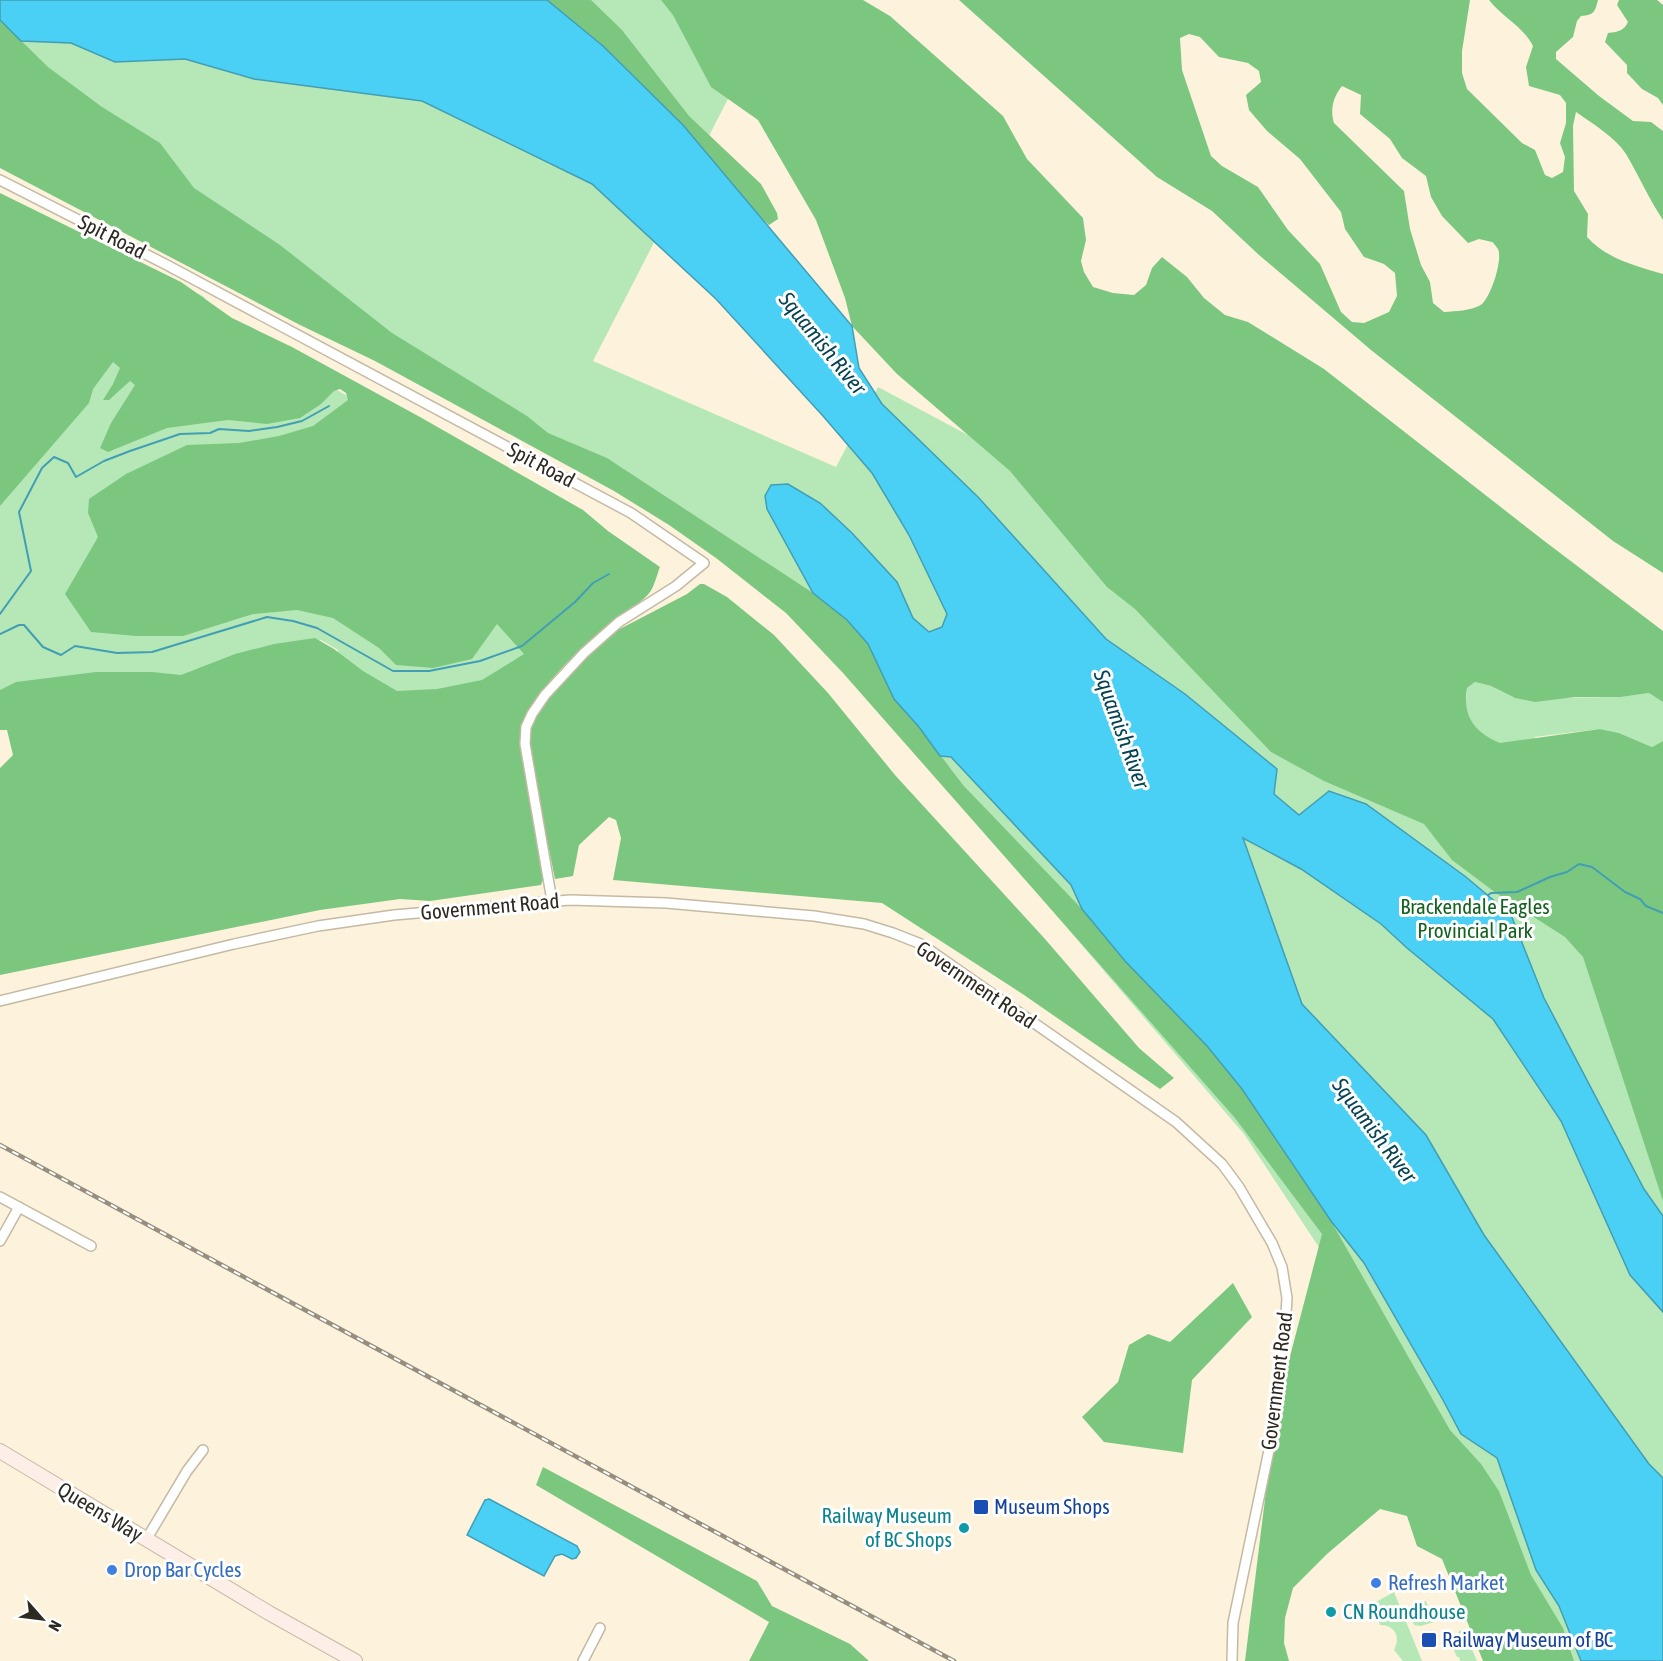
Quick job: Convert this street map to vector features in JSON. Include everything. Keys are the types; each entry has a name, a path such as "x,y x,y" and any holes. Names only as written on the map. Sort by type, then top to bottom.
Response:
{"street":[{"name":"Spit Road","path":"0,180 165,264 631,513 704,563 676,586 619,622 584,653 545,695 531,714 526,727 525,744 552,901"},
{"name":"Government Road","path":"0,1001 318,926 394,915 552,901 666,903 814,916 864,924 921,945 1176,1122 1222,1164 1239,1187 1272,1243 1282,1268 1287,1298 1284,1345 1273,1431 1233,1623 1232,1661"},
{"path":"0,1197 91,1246"},
{"path":"0,1241 19,1207"},
{"path":"146,1540 203,1450"},
{"name":"Queens Way","path":"2,1458 355,1661"},
{"path":"583,1661 600,1628"}],"green space":[{"name":"Brackendale Eagles Provincial Park","path":"0,0 779,0 593,361 836,467 878,387 1466,701 1467,688 1475,682 1491,686 1515,698 1621,697 1649,693 1663,701 1663,741 1652,747 1619,733 1600,729 1534,737 1663,807 1663,1661 1524,1661 1336,1273 1244,1134 806,624 627,480 0,156"},
{"path":"547,0 591,0 622,30 689,116 761,184 778,219 769,225 756,213 683,125 603,46"},
{"path":"661,0 863,0 890,16 1003,116 1027,159 1083,218 1086,240 1081,261 1084,272 1093,287 1113,293 1134,295 1146,285 1152,268 1162,257 1187,277 1204,298 1225,315 1248,322 1324,369 1663,631 1663,702 1649,693 1621,697 1575,697 1535,702 1515,698 1491,686 1475,682 1467,688 1466,698 1469,715 1477,729 1500,743 1600,729 1619,733 1652,747 1663,741 1663,1201 1583,957 1565,937 1496,893 1452,860 1424,824 1324,781 1271,752 1135,609 1107,587 1010,471 897,374 852,326 845,298 816,220 758,120 711,87 673,15"},
{"path":"959,0 1470,0 1462,51 1462,73 1467,89 1522,143 1535,150 1545,175 1552,178 1563,172 1565,157 1560,143 1566,123 1566,103 1560,95 1529,86 1526,67 1533,46 1523,32 1489,0 1598,0 1593,12 1581,16 1577,21 1573,37 1556,52 1556,59 1599,96 1633,121 1651,122 1663,131 1663,220 1626,154 1616,142 1576,112 1573,126 1574,191 1588,214 1587,237 1613,256 1632,265 1663,274 1663,573 1613,541 1371,350 1259,255 1212,211 1157,177","holes":["1189,34 1200,37 1219,57 1248,63 1259,71 1261,82 1246,95 1249,110 1267,131 1300,159 1341,212 1345,229 1364,257 1384,264 1395,273 1397,296 1389,312 1364,323 1352,322 1341,312 1320,264 1288,230 1258,187 1222,166 1211,156 1182,70 1180,38","1342,86 1361,95 1360,114 1390,139 1402,158 1426,176 1431,197 1442,216 1468,243 1479,239 1492,242 1498,249 1499,261 1495,278 1482,304 1469,309 1444,312 1433,303 1430,282 1421,265 1410,229 1404,191 1334,123 1333,104"]},
{"path":"1619,0 1657,0 1663,5 1663,105 1658,98 1642,89 1627,73 1627,65 1605,42 1608,33 1620,30 1628,22 1617,5"},
{"path":"0,20 48,67 102,107 160,143 194,188 280,245 392,333 527,416 548,433 607,458 813,593 847,620 868,644 894,699 919,727 963,785 1082,909 1126,961 1207,1046 1242,1089 1331,1221 1450,1430 1481,1464 1499,1491 1531,1575 1563,1628 1574,1661 1483,1661 1442,1559 1417,1546 1407,1516 1380,1509 1327,1554 1293,1588 1285,1618 1284,1643 1289,1661 1245,1661 1276,1410 1322,1234 1235,1118 843,673 786,613 716,558 614,491 375,361 300,325 0,168"},
{"path":"0,193 181,282 232,318 292,347 420,417 583,510 608,531 660,567 647,596 572,657 540,695 525,720 544,877 541,885 430,901 400,899 320,910 0,975 0,768 13,755 7,730 0,730 0,690 16,682 96,672 152,672 181,675 235,654 274,644 315,638 397,691 437,689 482,680 524,654 497,624 472,659 433,668 396,665 379,648 333,618 297,610 253,614 183,636 136,636 91,632 65,594 98,537 88,513 89,499 126,474 187,445 239,443 279,436 313,426 348,400 346,393 340,389 334,391 321,404 300,418 267,424 228,420 167,428 108,452 100,448 111,423 135,385 130,381 109,400 103,400 120,368 113,362 93,389 89,403 0,506"},
{"path":"0,196 203,296 232,329 258,346 582,527 623,562 506,688 421,707 336,665 338,650 321,640 263,649 202,670 193,670 179,680 0,693"},
{"path":"700,584 727,597 774,635 828,693 895,775 1045,939 1139,1048 1174,1078 1160,1089 1024,995 882,903 613,880 621,838 616,820 609,817 579,845 573,876 555,879 529,751 529,735 534,720 541,707 585,657 616,631 687,594"},
{"path":"1233,1283 1252,1317 1192,1380 1183,1453 1104,1442 1082,1417 1118,1382 1129,1345 1148,1334 1170,1342"},
{"path":"543,1467 757,1581 772,1606 850,1644 869,1661 749,1661 769,1622 536,1485"},
{"path":"1394,1592 1422,1661 1403,1661 1394,1650 1397,1636 1393,1629 1380,1625 1374,1603"},
{"path":"1426,1601 1434,1622 1421,1626 1414,1625 1408,1607"},
{"path":"1463,1629 1477,1661 1460,1661 1449,1639 1459,1635 1458,1632"}],"water":[{"name":"Squamish River","path":"0,0 547,0 603,46 683,125 852,326 859,368 882,404 978,497 1106,639 1185,694 1277,769 1274,794 1299,815 1329,791 1366,804 1466,877 1511,915 1544,998 1644,1189 1663,1216 1663,1312 1630,1275 1561,1121 1493,1019 1381,924 1301,869 1243,838 1302,1004 1426,1135 1484,1235 1649,1464 1663,1478 1663,1661 1581,1661 1559,1606 1536,1570 1497,1458 1461,1434 1364,1263 1331,1221 1242,1089 1207,1046 1125,961 1082,909 1071,885 951,757 940,756 919,727 894,699 868,644 847,620 813,593 767,509 765,496 771,485 788,484 820,503 852,533 897,582 913,618 929,632 942,627 947,614 909,535 872,473 716,299 592,184 422,101 254,79 185,59 115,62 71,43 21,41 0,20"},
{"path":"489,1499 577,1546 580,1552 576,1558 572,1559 562,1554 555,1556 544,1576 467,1535 485,1500"}],"waterway":[{"path":"0,614 31,571 19,512 42,468 54,457 68,463 76,477 104,461 180,434 210,433 219,429 249,431 277,427 302,421 329,406"},
{"path":"0,634 24,625 43,647 61,655 75,646 117,653 152,652 267,617 317,628 393,671 429,671 480,661 522,646 575,602 593,583 609,574"},
{"path":"1487,896 1491,893 1517,892 1567,872 1579,864 1592,867 1625,892 1640,899 1646,906 1663,913"}],"railway":[{"path":"0,1145 954,1661"}],"place":[{"name":"Museum Shops","path":"981,1507"},
{"name":"Railway Museum of BC Shops","path":"964,1528"},
{"name":"Drop Bar Cycles","path":"112,1570"},
{"name":"Refresh Market","path":"1376,1583"},
{"name":"CN Roundhouse","path":"1331,1612"},
{"name":"Railway Museum of BC","path":"1429,1640"}]}
